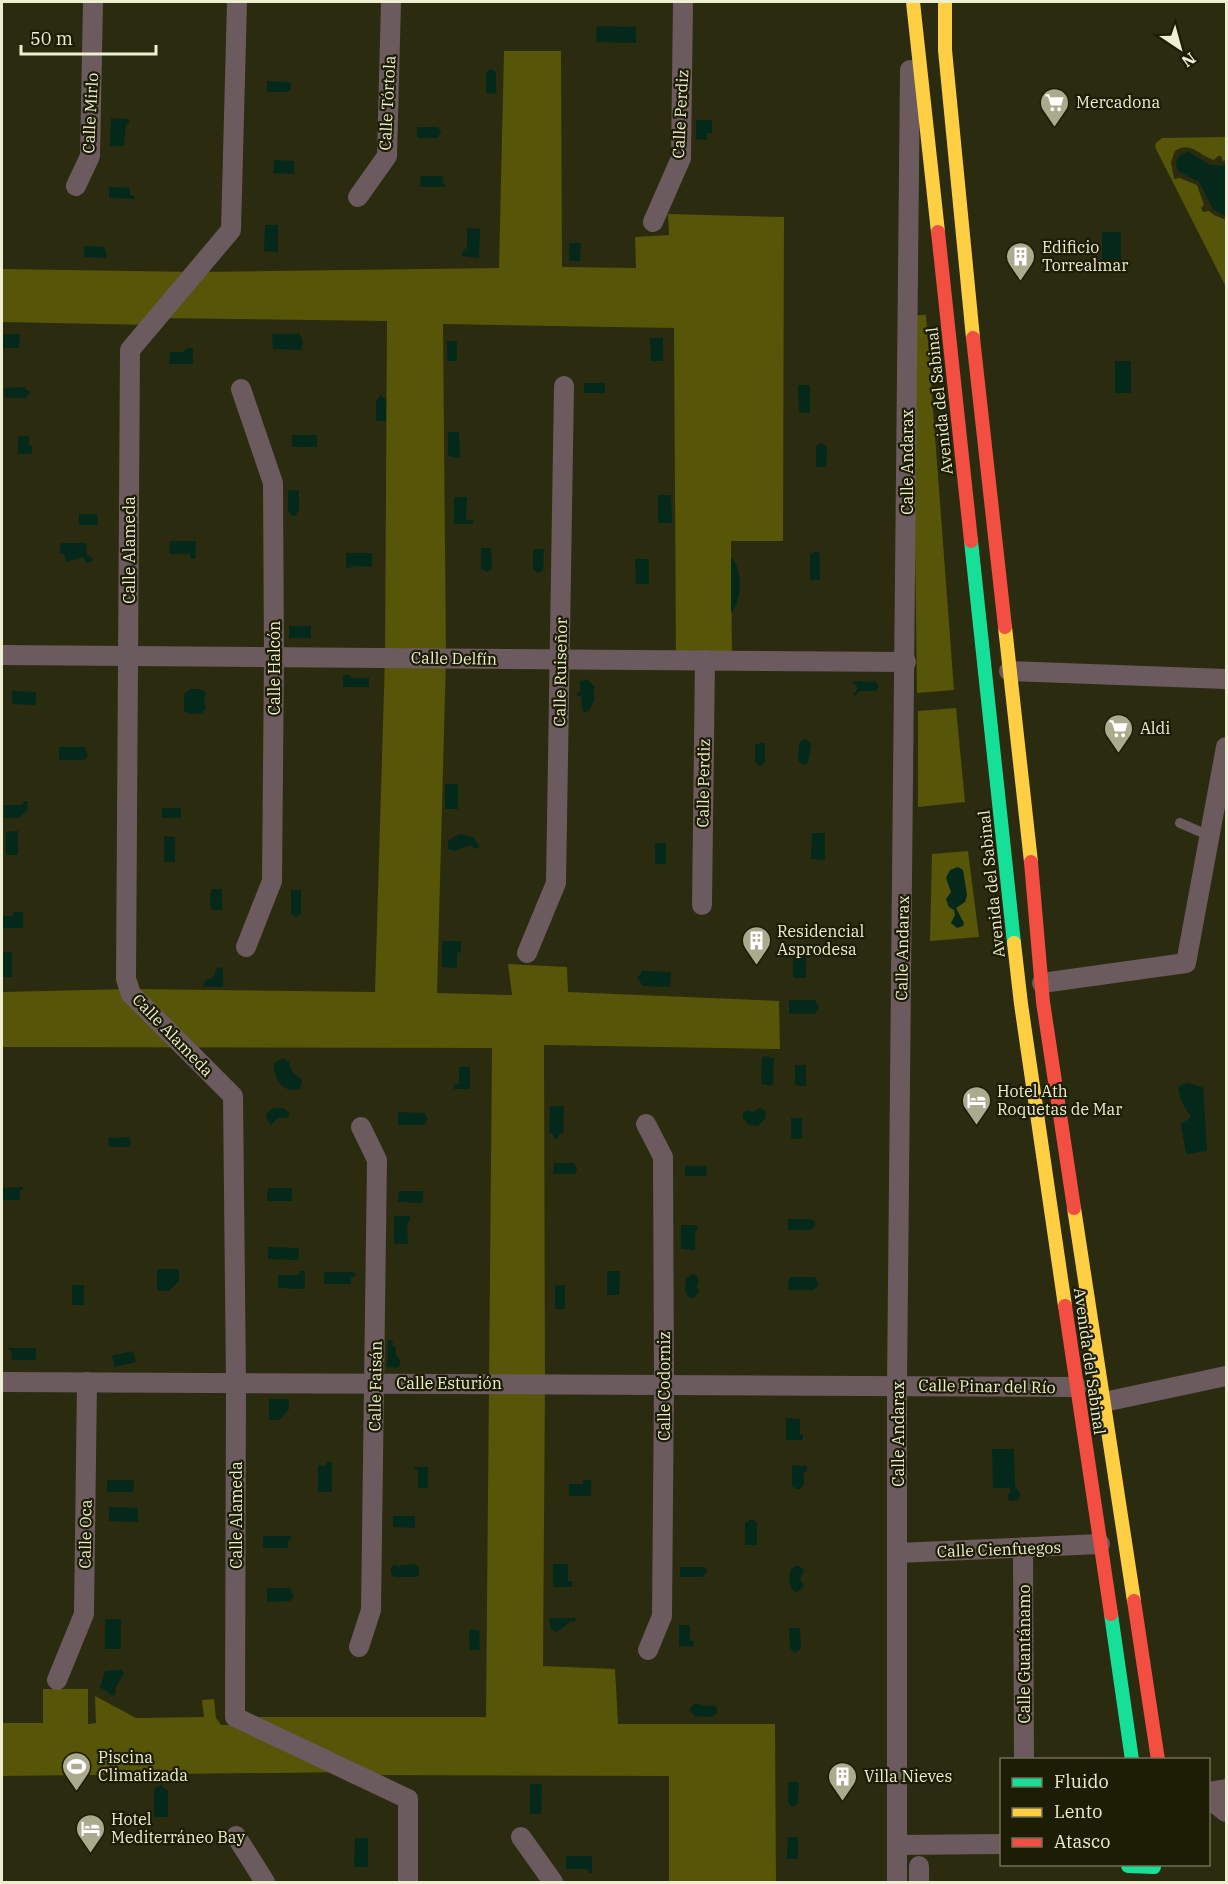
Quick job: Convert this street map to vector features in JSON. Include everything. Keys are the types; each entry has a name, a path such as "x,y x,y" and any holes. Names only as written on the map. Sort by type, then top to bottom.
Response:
{"street":[{"name":"Calle Mirlo","path":"76,186 90,156 93,2"},
{"name":"Calle Alameda","path":"237,2 231,230 130,350 126,979 131,994 232,1096 236,1383 235,1717 408,1799 408,1882"},
{"name":"Calle Tórtola","path":"358,197 387,156 391,2"},
{"name":"Calle Perdiz","path":"653,222 681,158 683,2"},
{"name":"Avenida del Sabinal","path":"945,2 945,50 987,475 1027,822 1043,1002 1158,1758"},
{"name":"Avenida del Sabinal","path":"913,8 1021,1004 1132,1758"},
{"name":"Calle Andarax","path":"897,1882 897,1385 906,662 909,108 913,8"},
{"name":"Calle Ruiseñor","path":"527,953 556,883 564,386"},
{"name":"Calle Halcón","path":"241,389 273,483 272,881 246,947"},
{"name":"Calle Delfín","path":"2,655 906,662"},
{"name":"Calle Perdiz","path":"702,905 705,660"},
{"path":"1009,671 1227,679"},
{"path":"1042,983 1186,963 1227,747"},
{"name":"Calle Codorniz","path":"646,1125 663,1157 664,1384 662,1616 648,1650"},
{"name":"Calle Faisán","path":"359,1647 371,1610 377,1160 361,1127"},
{"path":"1104,1402 1227,1376"},
{"name":"Calle Esturión","path":"2,1382 897,1385"},
{"name":"Calle Oca","path":"57,1680 84,1614 87,1382"},
{"name":"Calle Pinar del Río","path":"897,1385 1077,1387"},
{"name":"Calle Cienfuegos","path":"898,1553 1100,1544"},
{"name":"Calle Guantánamo","path":"1023,1548 1024,1758"},
{"path":"1210,1792 1227,1789"},
{"path":"1210,1799 1227,1812"},
{"path":"236,1836 265,1882"},
{"path":"521,1837 553,1882"},
{"path":"897,1845 1000,1844"},
{"path":"1127,1882 1128,1866"},
{"path":"1153,1882 1154,1866"}],"lane":[{"path":"1179,823 1210,836"}],"shaded area":[{"path":"597,26 636,27 636,43 596,42"},
{"path":"504,51 561,51 562,267 636,268 635,237 669,235 668,214 784,217 783,541 731,541 732,661 676,660 674,328 443,324 446,658 437,993 512,995 508,964 567,967 568,992 779,1001 780,1049 544,1045 543,1666 615,1669 618,1724 775,1724 776,1882 669,1882 669,1776 361,1775 353,1772 2,1776 2,1723 43,1723 43,1689 88,1689 88,1724 96,1723 95,1696 136,1718 204,1717 202,1700 214,1699 216,1718 221,1725 252,1725 235,1717 486,1717 492,1048 2,1047 2,992 129,989 375,992 385,657 387,321 157,318 151,325 2,322 2,269 196,272 499,268"},
{"path":"491,69 496,72 496,94 486,93 486,73"},
{"path":"267,81 288,82 291,84 291,89 287,92 267,92"},
{"path":"111,118 129,119 129,124 126,124 124,146 110,146"},
{"path":"696,120 712,120 712,133 707,133 707,140 696,139"},
{"path":"417,127 438,127 441,132 438,138 417,138"},
{"path":"1226,137 1226,160 1223,161 1221,156 1218,156 1214,160 1185,147 1175,151 1171,162 1174,179 1180,178 1197,185 1204,205 1201,208 1203,212 1209,211 1226,220 1226,287 1155,147 1162,138"},
{"path":"1189,152 1210,165 1226,166 1226,216 1213,209 1199,182 1178,171 1176,164 1178,158"},
{"path":"274,160 294,161 294,174 273,173"},
{"path":"421,176 443,176 442,183 445,187 420,187"},
{"path":"109,187 130,188 130,195 134,196 134,199 109,198"},
{"path":"265,225 278,225 278,252 264,251"},
{"path":"467,228 480,229 479,258 462,256 462,252 467,247"},
{"path":"1102,232 1121,232 1121,263 1102,263"},
{"path":"569,243 581,243 580,261 569,261"},
{"path":"84,246 105,247 107,258 84,257"},
{"path":"912,315 926,315 954,690 917,693"},
{"path":"299,333 303,341 301,350 273,349 272,334"},
{"path":"2,334 20,334 19,348 2,348"},
{"path":"650,338 663,338 663,361 651,361"},
{"path":"447,341 457,341 457,361 447,361"},
{"path":"188,348 193,348 193,364 169,364 170,352 183,352"},
{"path":"1115,361 1131,361 1131,393 1115,393"},
{"path":"584,383 605,383 605,393 584,393"},
{"path":"798,385 810,385 810,413 799,412"},
{"path":"25,387 31,392 25,398 5,398 4,388"},
{"path":"381,395 386,400 386,421 376,421 376,400"},
{"path":"448,432 459,432 460,458 448,456"},
{"path":"292,435 317,435 317,447 292,447"},
{"path":"18,436 29,436 32,454 18,454"},
{"path":"821,443 827,447 826,467 816,467 816,446"},
{"path":"288,490 299,490 299,510 295,516 288,511"},
{"path":"658,495 671,495 672,523 658,523"},
{"path":"454,497 467,497 466,519 468,521 473,519 473,524 454,524"},
{"path":"79,514 97,514 98,525 79,525"},
{"path":"170,541 196,541 195,559 191,559 190,554 169,554"},
{"path":"62,543 86,543 87,555 91,556 93,561 87,563 83,557 66,562 64,554 60,553"},
{"path":"481,548 491,548 492,569 488,572 481,569"},
{"path":"533,549 544,549 543,570 539,573 533,570"},
{"path":"816,551 820,554 820,580 810,580 810,554"},
{"path":"346,553 372,553 372,567 352,566 349,569 346,567"},
{"path":"731,557 738,569 740,585 735,608 731,613"},
{"path":"635,559 649,559 649,584 636,584"},
{"path":"289,626 311,626 311,638 289,638"},
{"path":"343,675 350,675 351,678 369,678 369,687 343,687"},
{"path":"587,679 595,687 593,693 595,699 589,711 584,712 581,705 582,696 576,694 580,691 580,682"},
{"path":"855,681 876,682 879,687 876,691 859,691 855,696 853,694 858,689 853,683"},
{"path":"191,689 201,689 206,693 204,702 206,708 202,713 190,714 184,711 184,694"},
{"path":"12,691 36,692 36,705 12,704"},
{"path":"956,708 965,802 918,807 918,711"},
{"path":"806,739 811,744 808,763 803,765 798,761 799,744"},
{"path":"765,743 765,762 760,766 755,762 755,744"},
{"path":"59,747 85,747 88,755 85,760 59,760"},
{"path":"445,784 458,784 458,809 445,809"},
{"path":"24,801 28,801 27,811 18,818 4,818 4,805 23,805"},
{"path":"162,808 181,808 181,818 162,818"},
{"path":"18,831 18,855 6,855 6,832"},
{"path":"812,833 825,833 825,860 811,859"},
{"path":"460,834 473,837 480,847 474,849 471,845 455,851 448,849 448,840"},
{"path":"164,836 175,837 175,862 164,862"},
{"path":"655,843 666,843 666,864 655,864"},
{"path":"968,851 979,937 930,941 932,854"},
{"path":"958,867 963,870 967,895 965,902 956,908 964,923 963,926 957,928 951,923 955,915 946,899 951,892 946,878 950,870"},
{"path":"212,889 222,889 222,910 211,910"},
{"path":"291,890 301,890 301,914 296,917 291,914"},
{"path":"13,912 23,912 23,928 2,928 2,916 13,916"},
{"path":"442,941 461,941 461,952 457,953 457,968 442,967"},
{"path":"793,951 806,951 806,978 793,978"},
{"path":"3,952 12,952 12,977 2,977"},
{"path":"223,967 223,987 203,987 205,980 213,978 217,968"},
{"path":"641,971 671,972 670,987 642,986 637,978"},
{"path":"789,1000 815,1000 819,1007 815,1014 789,1014"},
{"path":"764,1056 774,1058 771,1086 761,1084"},
{"path":"283,1058 289,1061 292,1072 302,1081 299,1089 288,1089 277,1079 274,1063"},
{"path":"795,1065 806,1065 806,1086 795,1085"},
{"path":"459,1067 470,1067 470,1089 454,1089 454,1085 459,1084"},
{"path":"1187,1083 1203,1087 1207,1151 1186,1154 1181,1124 1191,1117 1181,1101 1178,1087"},
{"path":"550,1106 564,1106 563,1134 555,1139 552,1133 549,1133"},
{"path":"274,1108 284,1108 290,1114 287,1118 278,1118 271,1125 266,1114"},
{"path":"760,1108 766,1112 765,1119 758,1126 749,1125 743,1118 743,1113 747,1110 753,1112"},
{"path":"398,1112 425,1113 428,1120 425,1125 398,1125"},
{"path":"791,1118 802,1118 802,1138 791,1139"},
{"path":"129,1137 131,1143 129,1147 109,1147 108,1138"},
{"path":"554,1163 574,1163 577,1169 575,1174 553,1174"},
{"path":"685,1166 706,1166 707,1176 685,1176"},
{"path":"23,1187 23,1190 20,1190 20,1200 2,1200 2,1188"},
{"path":"268,1188 292,1188 292,1201 267,1201"},
{"path":"399,1191 423,1191 423,1203 398,1202"},
{"path":"394,1216 410,1216 410,1221 407,1223 408,1244 394,1244"},
{"path":"788,1219 811,1219 815,1222 815,1226 810,1230 788,1230"},
{"path":"681,1225 696,1225 698,1228 695,1231 695,1250 681,1249"},
{"path":"268,1247 299,1248 298,1260 268,1259"},
{"path":"157,1269 179,1269 179,1281 169,1291 157,1290"},
{"path":"300,1271 305,1271 305,1289 278,1288 278,1275 299,1275"},
{"path":"607,1271 620,1271 619,1295 607,1295"},
{"path":"324,1272 355,1272 356,1276 351,1277 351,1284 324,1284"},
{"path":"692,1274 696,1275 699,1281 697,1286 699,1293 693,1298 688,1297 685,1290 686,1278"},
{"path":"789,1277 815,1277 819,1285 815,1290 788,1290"},
{"path":"72,1285 84,1285 84,1305 72,1305"},
{"path":"565,1285 565,1309 555,1309 555,1286"},
{"path":"388,1340 393,1340 392,1345 396,1348 396,1355 400,1360 400,1366 397,1368 387,1367"},
{"path":"7,1348 36,1348 36,1360 11,1360 12,1352"},
{"path":"133,1351 136,1362 115,1367 112,1356"},
{"path":"269,1399 289,1399 289,1409 279,1420 269,1420"},
{"path":"786,1418 800,1419 800,1434 803,1434 803,1440 786,1440"},
{"path":"992,1449 1014,1449 1015,1486 1021,1495 1018,1500 1009,1501 1008,1494 1011,1491 1009,1488 993,1488"},
{"path":"327,1462 332,1462 332,1492 318,1492 318,1465 326,1466"},
{"path":"792,1465 807,1466 807,1471 804,1472 804,1485 800,1489 792,1486"},
{"path":"414,1467 428,1467 428,1488 418,1488 418,1471"},
{"path":"107,1480 134,1480 133,1492 107,1492"},
{"path":"583,1480 591,1480 591,1496 569,1496 569,1484 583,1484"},
{"path":"109,1507 138,1508 138,1522 109,1521"},
{"path":"393,1516 415,1516 415,1528 393,1527"},
{"path":"752,1519 757,1523 757,1545 745,1545 745,1523"},
{"path":"263,1536 291,1536 291,1539 288,1541 288,1548 263,1548"},
{"path":"395,1564 399,1567 415,1564 419,1568 419,1575 394,1577 391,1567"},
{"path":"553,1564 568,1564 568,1581 572,1581 572,1587 553,1587"},
{"path":"798,1565 804,1570 800,1579 804,1586 795,1592 790,1584 790,1575 791,1569"},
{"path":"680,1567 703,1567 707,1573 702,1577 680,1577"},
{"path":"267,1588 290,1588 294,1596 290,1601 267,1602"},
{"path":"549,1618 576,1618 575,1622 571,1621 557,1632 551,1629"},
{"path":"105,1619 121,1619 121,1649 105,1649"},
{"path":"679,1625 690,1625 690,1641 694,1641 693,1647 679,1646"},
{"path":"789,1628 800,1628 801,1648 795,1653 790,1648"},
{"path":"469,1630 479,1630 480,1650 470,1650"},
{"path":"122,1670 124,1673 113,1696 100,1687 105,1671"},
{"path":"695,1703 705,1706 713,1705 717,1708 717,1713 711,1717 695,1716 689,1710"},
{"path":"788,1782 799,1782 798,1803 793,1807 788,1803"},
{"path":"530,1784 542,1784 541,1814 530,1814"},
{"path":"161,1785 168,1790 168,1817 154,1817 154,1789"},
{"path":"788,1837 798,1837 798,1859 787,1859"},
{"path":"355,1838 368,1838 368,1867 354,1867"},
{"path":"566,1856 592,1856 592,1873 589,1873 588,1869 566,1869"}],"traffic: fast":[{"path":"971,541 1014,943"},
{"path":"1111,1614 1132,1758"},
{"path":"1128,1866 1154,1867"}],"traffic: slow":[{"path":"913,2 938,232"},
{"path":"945,2 945,50 973,338"},
{"path":"1005,627 1031,862"},
{"path":"1014,943 1065,1306"},
{"path":"1074,1208 1134,1601"}],"traffic: jam":[{"path":"938,232 971,541"},
{"path":"973,338 1005,627"},
{"path":"1031,862 1043,1002 1074,1208"},
{"path":"1065,1306 1111,1614"},
{"path":"1134,1601 1158,1758"}],"place":[{"name":"Mercadona","path":"1055,128"},
{"name":"Edificio Torrealmar","path":"1021,282"},
{"name":"Aldi","path":"1119,754"},
{"name":"Residencial Asprodesa","path":"756,966"},
{"name":"Hotel Ath Roquetas de Mar","path":"976,1126"},
{"name":"Piscina Climatizada","path":"77,1792"},
{"name":"Villa Nieves","path":"843,1802"},
{"name":"Hotel Mediterráneo Bay","path":"90,1854"}]}
